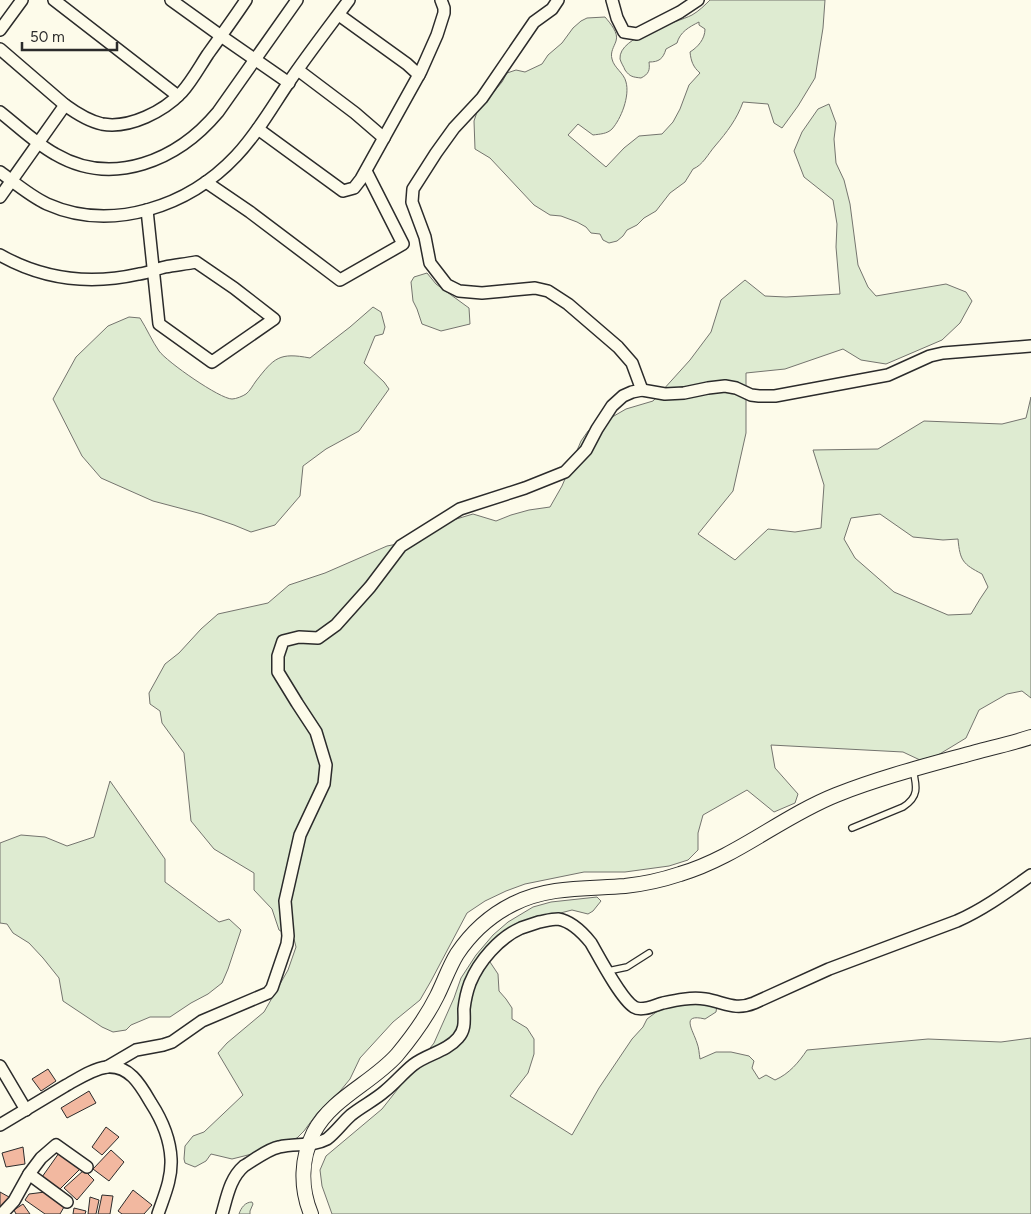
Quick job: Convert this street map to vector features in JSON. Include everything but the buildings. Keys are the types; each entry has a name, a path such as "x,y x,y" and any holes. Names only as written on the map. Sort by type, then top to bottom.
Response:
{"street":[{"path":"0,30 22,0"},
{"path":"54,0 178,96"},
{"path":"171,0 289,83"},
{"path":"0,49 76,113 94,122 116,125 142,119 156,113 178,96 246,0"},
{"path":"0,112 54,154 69,161 94,168 115,169 150,162 179,147 207,125 297,0"},
{"path":"0,172 37,199 61,209 89,216 114,215 148,210 172,202 206,182 236,156 258,129 349,0"},
{"path":"258,129 343,192 354,188 362,179 419,75 437,36 444,13 441,0"},
{"path":"558,0 552,9 534,22 482,98 454,128 412,189 412,202 425,237 430,263 447,285 459,291 482,293 535,288 548,291 568,304 618,347 632,363 642,390"},
{"path":"612,0 617,18 624,32 638,34 680,12 698,0"},
{"path":"339,15 407,64 419,75"},
{"path":"298,70 355,113 384,138"},
{"path":"0,197 65,105"},
{"path":"206,182 250,212 340,280 402,244 366,171"},
{"path":"0,255 17,265 35,271 72,279 93,280 120,278 153,271 165,267 196,262 274,319 212,362 159,324 153,271 148,210"},
{"path":"0,1125 83,1076 107,1067 136,1050 172,1042 202,1022 268,993 272,988 288,936 285,901 300,835 324,784 326,765 316,732 278,672 278,656 283,641 299,637 318,638 336,625 370,587 400,546 460,510 566,472 586,450 612,406 623,396 632,392 642,390 665,394 684,393 725,386 736,388 751,395 775,396 888,375 930,356 943,353 1031,346"},
{"path":"311,1214 306,1199 303,1178 304,1162 309,1144 318,1126 334,1106 390,1062 409,1040 437,996 457,954 482,925 505,908 528,898 550,892 644,883 682,874 724,857 798,813 834,796 912,770 1031,737"},
{"path":"222,1214 233,1180 244,1166 274,1148 301,1146 327,1139 350,1115 385,1091 413,1065 456,1041 464,1029 465,1000 474,975 494,948 516,931 527,926 557,919 575,927 587,938 627,1001 634,1007 645,1008 677,1000 693,999 742,1007 829,969 964,918 982,909 1031,875"},
{"path":"0,1066 26,1110"},
{"path":"107,1067 126,1071 136,1080 162,1120 170,1152 171,1177 158,1214"},
{"path":"2,1214 14,1201 29,1174 41,1158 56,1144 87,1167"},
{"path":"29,1174 67,1202"}],"lane":[{"path":"852,828 909,803 916,791 912,770"},
{"path":"608,971 627,967 648,953"}],"green space":[{"path":"710,0 825,0 823,28 815,78 782,128 774,123 768,104 743,102 728,130 703,162 693,169 685,182 670,193 656,211 627,230 617,241 609,243 603,240 600,234 591,233 586,227 577,222 561,216 550,215 534,205 490,158 475,149 474,121 477,112 502,82 507,73 516,70 525,72 542,64 573,28 587,18 605,17 614,28 617,38 612,52 612,59 625,79 627,94 621,113 610,131 593,135 578,124 568,135 606,167 624,148 639,136 662,134 673,122 689,85 700,73 693,64 690,52 696,48 704,36 705,29 699,25 699,22 685,30 677,43 666,49 660,59 649,62 648,72 641,78 628,74 625,70 620,59 622,51 638,37 692,15"},
{"path":"829,104 836,123 834,139 836,163 844,180 850,204 858,265 868,287 876,296 946,284 966,292 972,301 960,323 942,340 886,364 861,360 843,349 785,369 746,373 746,433 733,491 698,534 735,560 768,529 795,532 821,528 824,485 813,450 878,449 924,421 1002,424 1026,418 1031,397 1031,698 1022,691 1007,694 979,710 966,738 938,755 920,760 903,752 771,745 775,768 798,794 795,803 774,812 747,790 703,815 698,833 698,850 688,860 669,866 625,872 584,872 525,884 485,901 467,913 420,1000 393,1022 360,1058 350,1079 318,1112 297,1138 232,1159 211,1154 206,1161 195,1167 185,1163 185,1146 193,1136 204,1132 243,1095 218,1053 264,1012 288,970 296,947 294,939 279,930 272,909 254,890 254,873 214,849 191,821 184,753 162,723 160,711 150,704 149,693 165,664 179,653 218,614 268,603 289,585 325,573 387,546 423,539 453,520 473,514 496,521 529,510 550,507 562,486 581,441 588,431 626,409 653,401 690,360 711,332 721,300 745,280 765,296 786,297 840,294 836,247 837,224 833,200 804,177 794,151 802,132 818,109","holes":["880,514 913,537 943,540 958,539 961,557 967,564 982,574 988,587 971,614 948,615 894,592 855,558 844,539 851,518"]},
{"path":"427,273 436,284 469,308 470,324 441,331 422,324 413,301 411,282 414,277"},
{"path":"373,307 381,312 385,327 383,334 375,336 364,363 389,389 359,431 326,449 303,466 300,496 275,525 251,532 202,514 153,501 101,478 82,456 53,399 76,357 108,326 129,317 140,318 159,351 172,363 206,387 232,399 245,395 273,362 291,356 310,358"},
{"path":"110,781 165,859 165,882 219,922 229,919 241,930 222,983 208,994 170,1017 150,1017 131,1025 126,1030 113,1032 102,1027 63,1001 59,978 43,958 29,943 13,933 7,924 0,923 0,843 21,835 45,837 67,846 94,837"},
{"path":"597,897 601,901 588,914 572,910 529,922 486,956 498,974 499,991 512,1008 512,1019 527,1028 534,1039 534,1054 528,1073 510,1096 572,1135 599,1088 647,1019 659,1010 684,1003 717,1005 716,1012 705,1019 693,1018 690,1021 700,1059 716,1052 731,1052 749,1056 754,1061 752,1068 759,1079 766,1075 775,1080 785,1074 801,1059 807,1050 928,1039 1001,1042 1031,1038 1031,1214 332,1214 322,1186 320,1170 326,1156 382,1109 434,1043 461,978 476,955 493,935 508,922 533,907 551,902"},
{"path":"252,1202 250,1214 239,1214 247,1203"}]}
